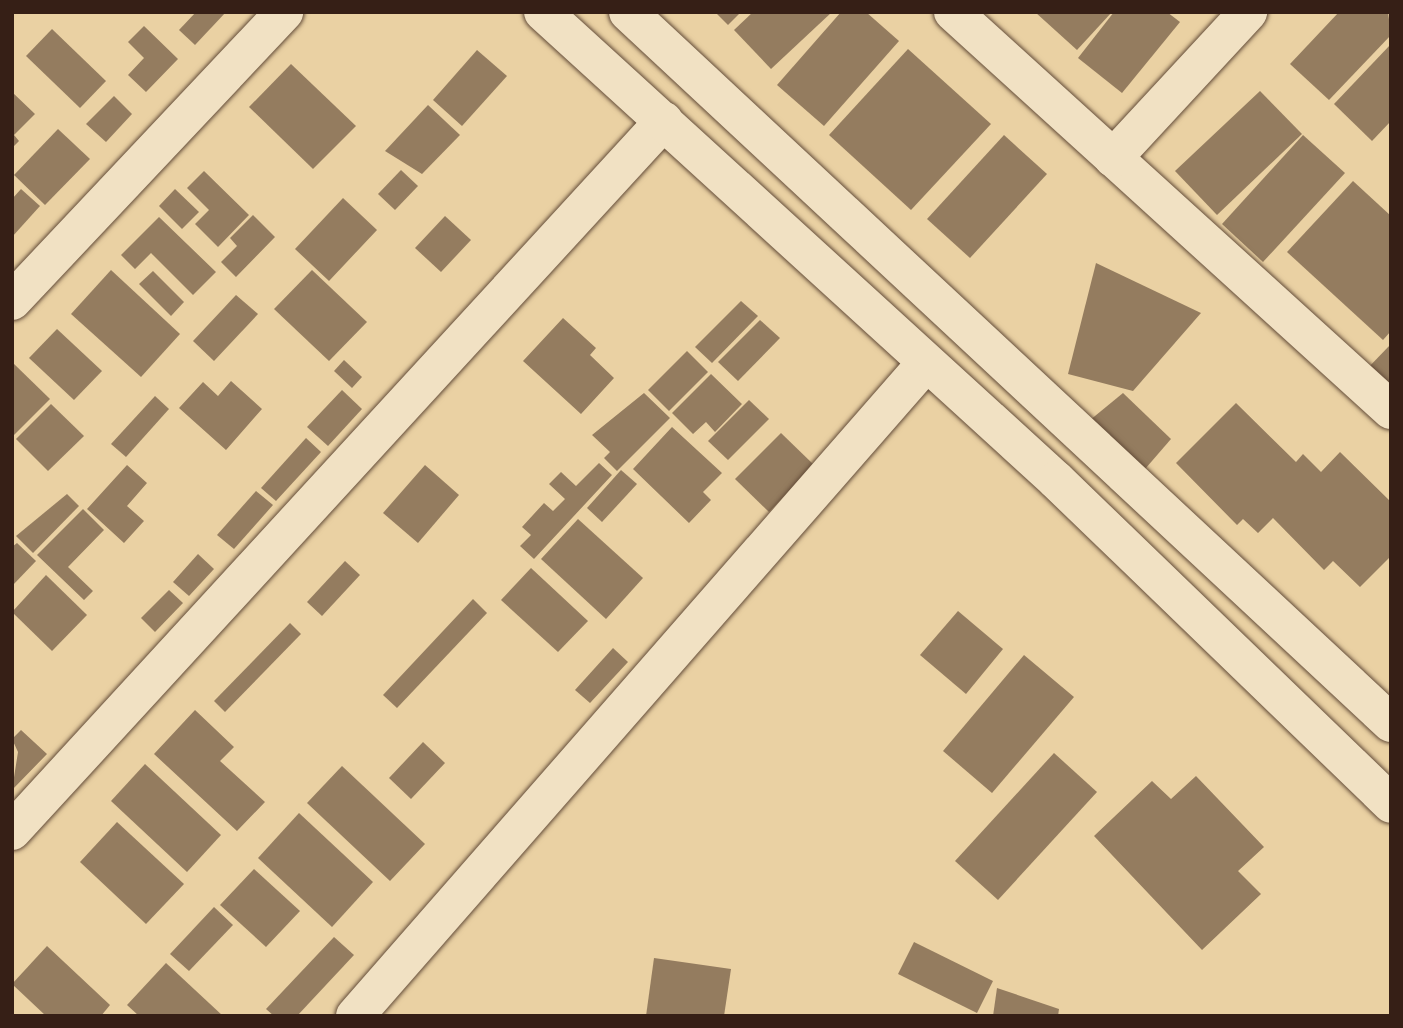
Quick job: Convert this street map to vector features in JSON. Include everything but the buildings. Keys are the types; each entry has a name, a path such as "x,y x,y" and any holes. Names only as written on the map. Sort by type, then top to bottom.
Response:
{"street":[{"path":"12,301 284,12"},
{"path":"544,12 926,363 1391,804"},
{"path":"628,12 1391,723"},
{"path":"953,12 1391,410"},
{"path":"1113,158 1248,12"},
{"path":"12,831 664,121"},
{"path":"355,1016 926,363"}]}
